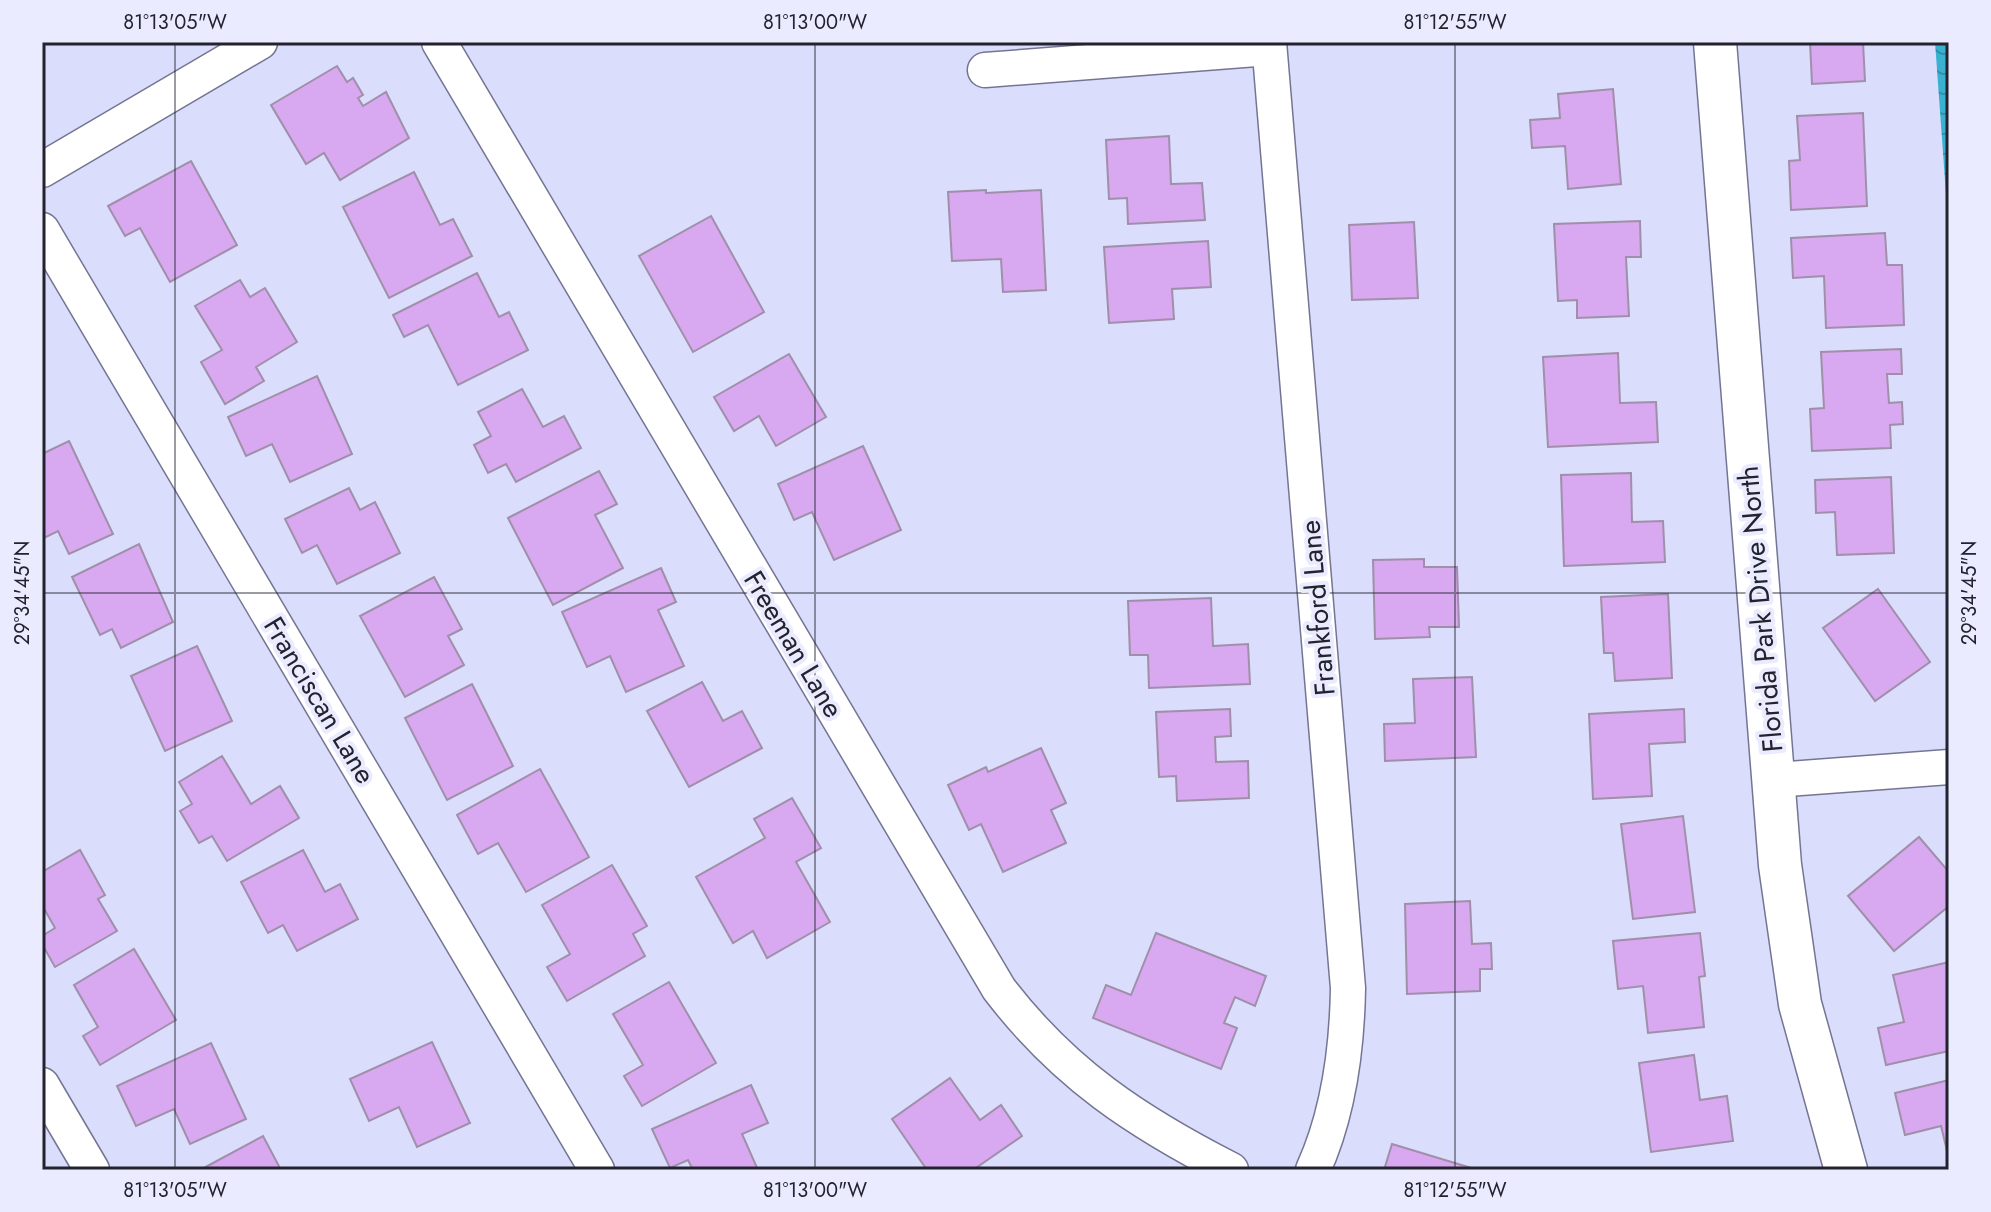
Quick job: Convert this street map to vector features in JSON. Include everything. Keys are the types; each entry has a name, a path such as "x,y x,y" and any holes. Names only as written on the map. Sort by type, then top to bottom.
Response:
{"street":[{"path":"42,170 260,42"},
{"name":"Freeman Lane","path":"439,42 999,989 1035,1033 1100,1092 1146,1124 1231,1170"},
{"name":"Florida Park Drive North","path":"1715,42 1780,865 1800,1004 1846,1170"},
{"path":"985,70 1269,45"},
{"name":"Frankford Lane","path":"1269,45 1348,988 1344,1060 1328,1132 1313,1170"},
{"name":"Franciscan Lane","path":"42,230 597,1170"},
{"path":"1774,780 1949,767"},
{"path":"42,1085 92,1170"}],"water":[{"path":"1935,42 1949,42 1949,236"}],"building":[{"path":"1810,42 1863,42 1865,81 1812,84"},
{"path":"337,66 347,82 353,78 363,95 358,98 363,106 386,92 409,138 340,180 324,153 306,164 271,105"},
{"path":"1613,89 1621,184 1568,189 1565,146 1532,148 1530,120 1560,118 1558,94"},
{"path":"1863,113 1867,206 1791,210 1789,161 1800,160 1797,116"},
{"path":"1169,136 1171,184 1202,183 1205,220 1128,224 1127,198 1109,199 1106,140"},
{"path":"191,161 237,245 170,282 140,228 125,236 108,206"},
{"path":"414,172 440,225 453,219 472,256 389,298 343,207"},
{"path":"986,190 986,193 1041,190 1046,290 1003,292 1001,259 952,261 948,192"},
{"path":"711,216 764,312 693,352 639,256"},
{"path":"1640,221 1641,257 1626,257 1629,316 1577,318 1577,300 1558,301 1554,224"},
{"path":"1414,222 1418,298 1352,300 1349,225"},
{"path":"1885,233 1887,265 1902,265 1904,325 1826,328 1824,276 1793,278 1791,238"},
{"path":"1208,241 1211,287 1172,289 1174,319 1109,323 1104,247"},
{"path":"477,273 499,317 509,312 528,350 458,385 428,325 404,337 393,315"},
{"path":"240,280 250,297 265,288 297,342 256,367 264,381 225,404 201,362 222,350 195,306"},
{"path":"1901,349 1902,374 1887,374 1889,403 1902,402 1903,424 1890,425 1891,448 1812,451 1810,409 1824,408 1821,352"},
{"path":"1618,353 1620,403 1656,402 1658,442 1548,447 1543,357"},
{"path":"789,354 826,417 776,446 759,416 734,431 714,397"},
{"path":"317,376 352,454 290,482 272,444 246,456 228,417"},
{"path":"522,389 543,427 564,416 581,448 516,482 506,464 488,473 474,445 491,436 478,412"},
{"path":"69,441 113,534 69,554 58,531 42,539 42,454"},
{"path":"863,446 901,530 834,560 812,512 794,520 778,484"},
{"path":"599,471 617,504 595,515 623,568 553,605 508,518"},
{"path":"1631,473 1632,522 1663,521 1665,562 1564,566 1561,475"},
{"path":"1891,477 1894,553 1837,555 1835,512 1816,513 1815,480"},
{"path":"349,488 360,510 375,502 400,553 337,584 317,545 302,553 285,519"},
{"path":"139,544 173,622 121,648 112,629 100,635 72,577"},
{"path":"1424,559 1424,567 1457,567 1459,627 1429,627 1430,637 1375,639 1373,560"},
{"path":"661,568 676,602 658,610 684,666 626,692 610,656 587,667 562,612"},
{"path":"434,577 462,629 448,636 464,665 405,697 360,616"},
{"path":"1878,589 1930,662 1875,701 1823,628"},
{"path":"1668,594 1672,678 1615,681 1613,653 1604,653 1601,597"},
{"path":"1211,598 1213,646 1248,644 1250,684 1149,688 1148,655 1130,655 1128,601"},
{"path":"197,646 232,721 165,751 131,676"},
{"path":"1472,677 1476,757 1385,761 1384,724 1415,723 1413,679"},
{"path":"702,682 723,721 742,711 762,748 689,787 647,711"},
{"path":"472,684 513,766 447,800 405,718"},
{"path":"1230,709 1231,736 1215,737 1216,762 1248,761 1249,798 1177,801 1176,776 1159,777 1156,712"},
{"path":"1684,709 1685,742 1649,744 1652,796 1593,799 1589,714"},
{"path":"1041,748 1066,803 1051,810 1066,843 1003,872 981,824 969,830 948,785 986,767 988,772"},
{"path":"222,756 251,804 280,786 299,818 227,861 212,836 199,843 180,811 192,804 179,782"},
{"path":"540,769 589,857 526,892 498,843 478,854 457,815"},
{"path":"792,798 821,848 796,862 830,922 767,958 753,931 733,943 696,877 765,838 754,819"},
{"path":"1683,816 1695,912 1633,919 1621,824"},
{"path":"1919,837 1949,872 1949,906 1894,951 1848,896"},
{"path":"80,850 105,895 98,899 117,931 55,967 42,944 42,936 55,928 42,905 42,872"},
{"path":"303,850 325,892 340,884 358,919 297,951 283,925 268,933 241,882"},
{"path":"612,865 647,926 633,934 645,956 567,1001 547,967 570,954 542,905"},
{"path":"1470,901 1472,944 1491,943 1492,969 1480,969 1480,991 1407,994 1405,904"},
{"path":"1156,933 1266,976 1255,1006 1235,997 1224,1023 1237,1028 1221,1069 1093,1018 1106,985 1131,995"},
{"path":"1700,933 1705,976 1699,977 1704,1027 1648,1033 1643,986 1618,989 1613,941"},
{"path":"134,949 176,1020 100,1065 83,1036 98,1027 74,985"},
{"path":"1949,962 1949,1051 1886,1065 1878,1028 1904,1022 1893,975"},
{"path":"669,982 716,1063 642,1106 624,1076 643,1065 613,1014"},
{"path":"432,1042 470,1123 417,1147 399,1107 369,1121 350,1079"},
{"path":"211,1043 246,1119 190,1144 174,1109 136,1126 117,1086"},
{"path":"1694,1055 1700,1100 1727,1096 1733,1141 1651,1152 1639,1063"},
{"path":"950,1078 980,1120 1001,1105 1022,1136 973,1170 927,1170 892,1119"},
{"path":"1949,1080 1949,1159 1941,1126 1905,1135 1895,1093"},
{"path":"751,1085 768,1123 742,1134 758,1170 693,1170 688,1160 670,1168 652,1129"},
{"path":"263,1136 281,1170 200,1170"},
{"path":"1392,1144 1478,1170 1384,1170"}]}
